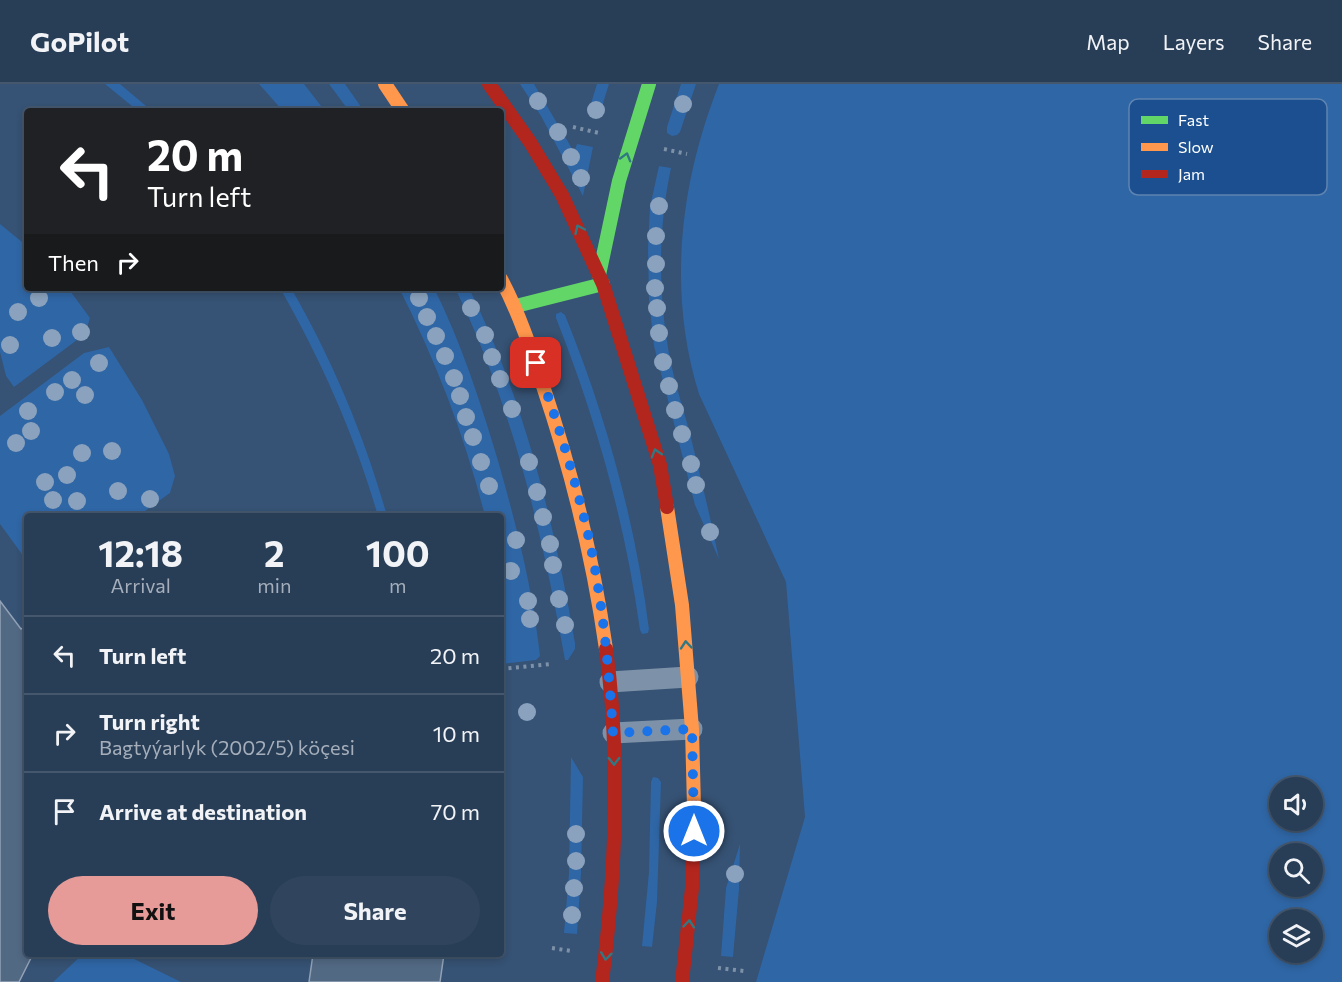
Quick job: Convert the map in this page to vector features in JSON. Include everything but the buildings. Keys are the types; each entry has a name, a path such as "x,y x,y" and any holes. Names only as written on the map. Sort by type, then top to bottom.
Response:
{"street":[{"path":"385,84 401,108"},
{"path":"489,84 530,142 562,195 601,280 660,465 682,605 692,729 694,812 692,888 682,982"},
{"path":"601,280 619,181 649,84"},
{"path":"516,306 601,280"},
{"path":"504,284 516,306 556,419 578,493 603,620 613,733 614,877 602,982"}],"lane":[{"path":"610,682 688,677"},
{"path":"613,733 692,729"}],"path":[{"path":"504,669 552,664"}],"shaded area":[{"path":"105,84 120,84 148,108 134,108"},
{"path":"259,84 304,84 323,108 280,108"},
{"path":"329,84 345,84 362,108 347,108"},
{"path":"520,84 534,84 574,152 577,144 593,147 583,196 541,116"},
{"path":"597,84 609,84 599,116 588,113"},
{"path":"681,84 696,84 680,132 672,136 667,133 667,127"},
{"path":"719,84 1342,84 1342,982 756,982 805,817 786,582 699,394 689,355 683,316 682,238 695,160"},
{"path":"659,166 671,168 664,211 661,254 662,298 667,341 719,559 695,505 654,346 649,300 648,248 650,207"},
{"path":"0,224 24,244 24,291 70,291 90,318 85,334 14,387 6,376 0,352"},
{"path":"282,291 293,291 334,371 358,428 386,513 377,513 348,428 309,343"},
{"path":"400,291 435,291 470,374 499,464 524,559 540,656 536,660 504,664 504,513 484,513 468,457 425,343"},
{"path":"456,291 470,291 506,374 535,462 567,597 575,643 575,649 568,660 565,660 546,564 523,470 493,377"},
{"path":"561,312 565,315 580,353 617,469 636,548 648,633 642,634 640,630 617,510 584,394 556,318 556,314"},
{"path":"109,347 142,400 169,454 175,476 170,493 142,513 24,513 24,557 0,524 0,416 84,353"},
{"path":"571,757 583,777 577,934 564,933 569,873"},
{"path":"653,777 658,778 661,782 657,902 652,947 642,946 649,872"},
{"path":"740,844 733,957 721,956 726,888"},
{"path":"80,957 130,957 181,982 53,982"}],"traffic: fast":[{"path":"599,275 619,181 649,84"},
{"path":"516,306 603,284"}],"traffic: slow":[{"path":"385,84 401,108"},
{"path":"504,286 529,345 554,418 588,548 606,649"},
{"path":"667,507 682,605 692,729 694,807"}],"traffic: jam":[{"path":"489,84 530,142 562,195 603,284 660,465 667,507"},
{"path":"602,982 611,899 615,816 614,732 606,649"},
{"path":"682,982 692,888 694,807"}],"route":[{"path":"536,363 556,419 578,493 590,545 603,620 613,733 692,729 694,831"}]}
